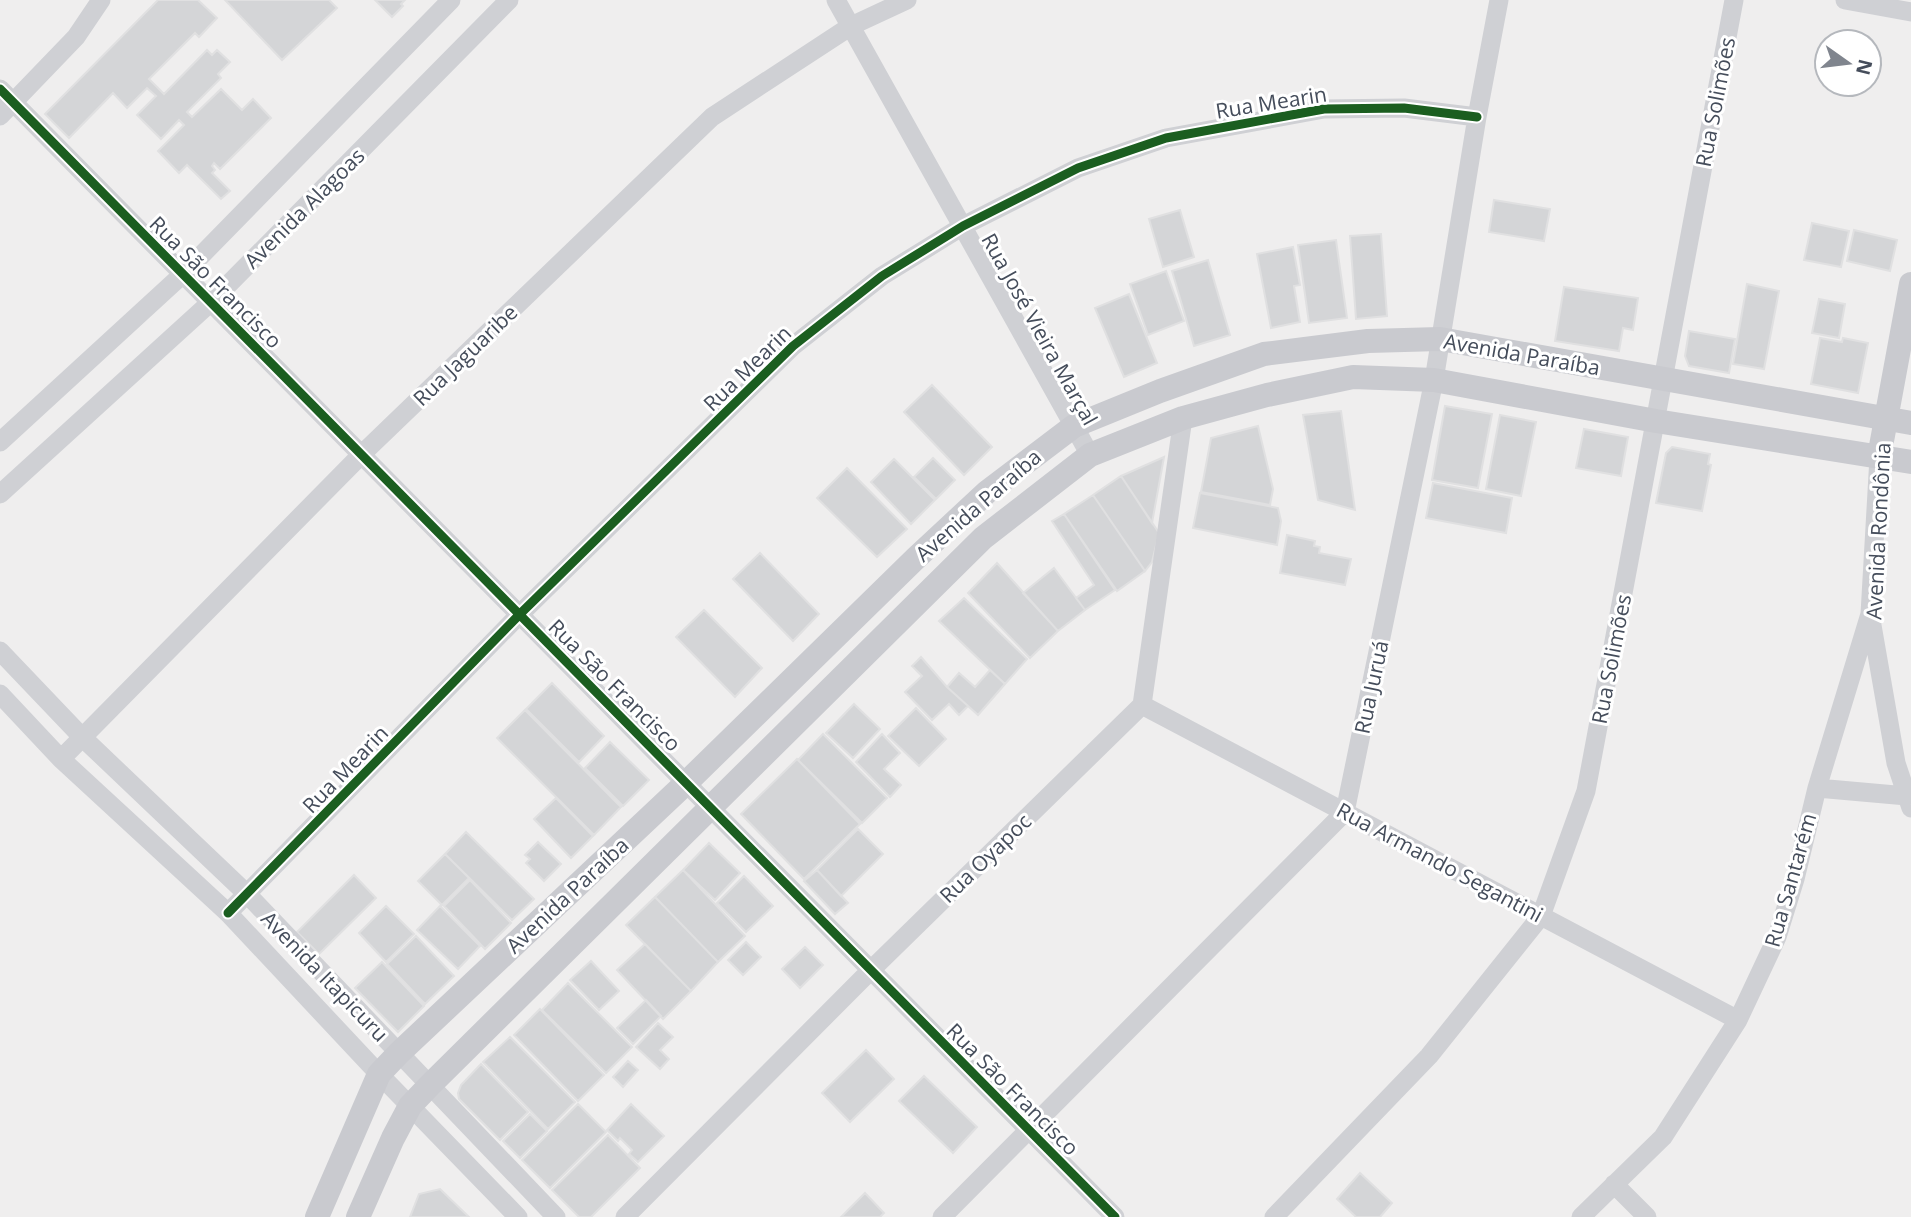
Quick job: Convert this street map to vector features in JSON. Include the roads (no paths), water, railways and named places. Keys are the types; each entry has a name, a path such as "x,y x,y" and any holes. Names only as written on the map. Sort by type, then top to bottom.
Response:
{"main road":[{"name":"Avenida Rondônia","path":"1878,457 1911,284"},
{"name":"Avenida Paraíba","path":"317,1217 379,1074 987,492 1074,426 1160,391 1264,354 1368,341 1440,339 1911,423"},
{"name":"Avenida Paraíba","path":"358,1217 410,1106 429,1086 983,538 1090,455 1183,418 1268,395 1353,377 1434,380 1656,421 1911,462"},
{"path":"891,582 914,606"}],"street":[{"path":"5,102 76,37 101,0"},
{"name":"Avenida Alagoas","path":"0,442 183,274 451,0"},
{"name":"Avenida Alagoas","path":"0,494 211,302 509,0"},
{"name":"Rua José Vieira Marçal","path":"836,0 1090,455"},
{"name":"Rua Jaguaribe","path":"61,759 362,454 712,117 851,26 906,0"},
{"name":"Rua Juruá","path":"1346,813 1434,380 1499,0"},
{"name":"Rua Solimões","path":"1274,1217 1429,1056 1541,916 1586,791 1734,0"},
{"path":"1845,0 1911,12"},
{"name":"Rua São Francisco","path":"5,102 211,302 1115,1217"},
{"name":"Rua Mearin","path":"228,913 520,614 793,346 882,276 963,226 1077,168 1166,138 1324,109 1404,108 1477,117"},
{"path":"1142,705 1183,418"},
{"name":"Avenida Rondônia","path":"1878,457 1870,614 1896,763 1909,802"},
{"name":"Rua Santarém","path":"1581,1217 1663,1137 1738,1020 1777,937 1795,879 1817,788 1870,614"},
{"name":"Avenida Itapicuru","path":"0,651 82,737 247,894 556,1217"},
{"name":"Avenida Itapicuru","path":"0,694 61,759 228,913 518,1217"},
{"name":"Rua Armando Segantini","path":"1142,705 1738,1020"},
{"name":"Rua Oyapoc","path":"625,1217 871,970 1142,705"},
{"path":"1817,788 1909,802"},
{"path":"942,1217 1346,813"},
{"path":"1614,1184 1647,1217"}]}
